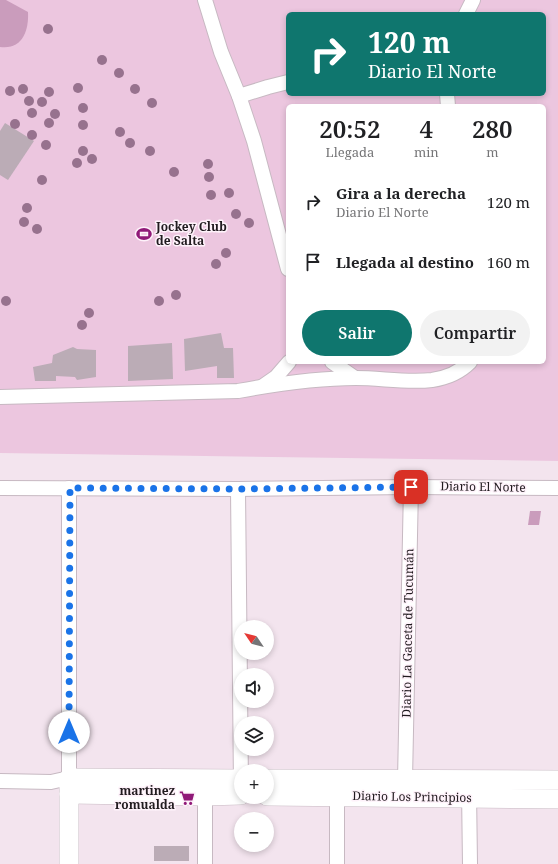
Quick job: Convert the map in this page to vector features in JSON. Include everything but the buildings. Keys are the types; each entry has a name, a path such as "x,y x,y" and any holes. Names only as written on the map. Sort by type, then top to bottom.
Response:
{"street":[{"path":"205,0 221,52 239,96 254,141 286,261"},
{"path":"467,12 473,0"},
{"path":"239,96 286,82"},
{"path":"262,387 276,377 287,364"},
{"path":"335,364 355,378"},
{"path":"0,396 238,391 322,380 355,378 432,380 453,374 467,364"},
{"name":"Diario La Gaceta de Tucumán","path":"405,780 411,487"},
{"name":"Diario El Norte","path":"0,488 558,488"},
{"path":"69,864 70,488"},
{"path":"238,489 241,764"},
{"path":"469,779 470,864"},
{"name":"Diario Los Principios","path":"274,780 337,788 469,798 558,799"},
{"name":"Diario Los Principios","path":"274,795 405,780 558,780"},
{"path":"0,781 51,782 69,786 205,787 234,785"},
{"path":"205,787 205,864"},
{"path":"337,788 337,864"}],"shaded area":[{"name":"Jockey Club de Salta","path":"0,0 558,0 558,461 0,453"},
{"path":"0,0 6,0 28,12 27,26 23,38 14,45 8,47 0,47"},
{"path":"530,511 541,511 539,525 528,525"}],"place":[{"name":"Jockey Club de Salta","path":"144,234"},
{"name":"martinez romualda","path":"187,798"}],"route":[{"path":"69,732 70,488 238,489 411,487"}]}
